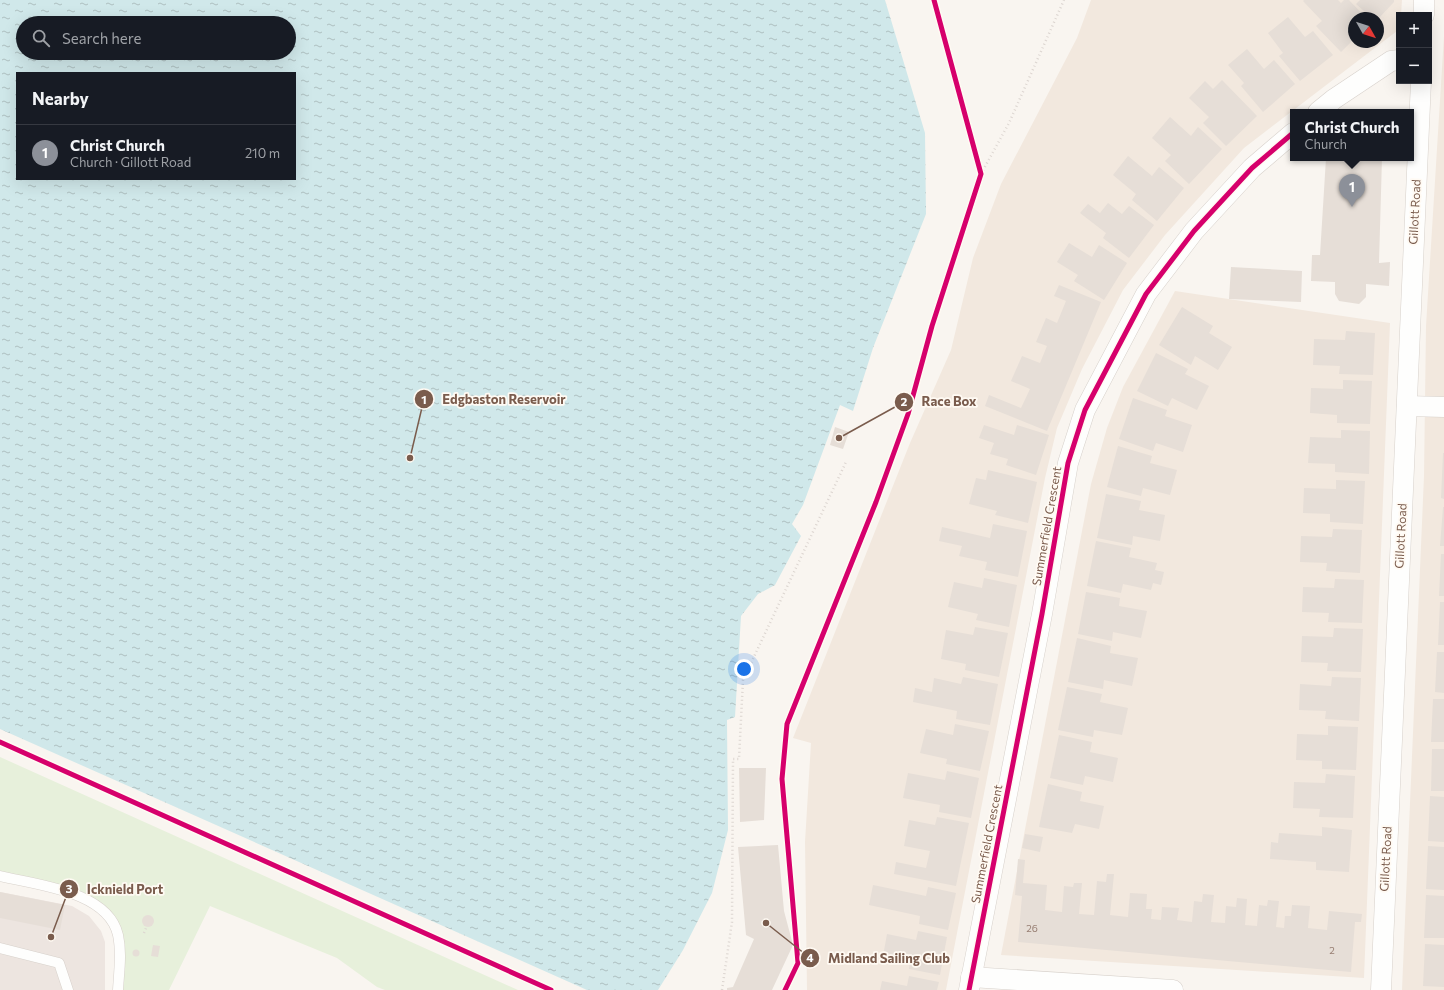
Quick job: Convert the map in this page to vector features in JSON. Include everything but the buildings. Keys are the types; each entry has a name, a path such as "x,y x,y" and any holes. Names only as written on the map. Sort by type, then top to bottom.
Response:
{"street":[{"path":"1424,0 1424,12"},
{"path":"1322,109 1334,99 1391,61 1396,60"},
{"name":"Gillott Road","path":"1380,990 1421,84"},
{"name":"Summerfield Crescent","path":"970,983 1040,622 1068,463 1086,410 1146,294 1194,231 1252,168 1290,136"},
{"path":"1407,406 1444,406"},
{"path":"970,983 1173,990"}],"lane":[{"path":"0,876 64,891 83,897 100,907 112,919 118,934 120,950 118,990"},
{"path":"0,948 59,963 68,990"}],"path":[{"path":"979,182 981,174 1009,123 1064,0"},
{"path":"979,167 981,174"},
{"path":"722,990 732,922 733,759 739,759 743,680 846,462"},
{"path":"144,933 146,928"}],"shaded area":[{"path":"1091,0 1402,0 1401,12 1396,12 1396,32 1384,41 1384,12 1348,12 1348,48 1375,48 1295,109 1290,109 1290,113 1244,148 1165,235 1123,290 1082,369 1057,428 1045,478 946,990 807,990 805,842 811,743 793,738 910,443 951,350 973,258 1001,184 1077,38"},
{"path":"1444,36 1444,990 1402,990 1424,476 1426,326"},
{"path":"1175,291 1390,323 1364,978 1001,955 1091,484 1107,428 1123,387"},
{"path":"0,892 72,906 89,916 101,931 105,942 105,990 0,990"}],"green space":[{"path":"0,757 518,990 385,990 377,987 337,958 210,906 169,990 118,990 118,934 100,907 0,876"}],"water":[{"path":"0,0 885,0 925,133 926,214 873,348 853,411 840,405 803,505 792,524 801,536 775,585 758,594 741,616 735,717 727,720 728,830 712,893 683,950 658,990 587,990 0,729"}],"cycle path":[{"path":"785,990 798,963 782,779 787,724 876,502 908,414 932,326 981,174 934,0"},
{"path":"969,990 1042,614 1068,463 1085,410 1146,294 1194,231 1252,168 1290,136"},
{"path":"0,742 551,990"}],"place":[{"name":"Christ Church","path":"1352,207"},
{"name":"Race Box","path":"839,438"},
{"name":"Edgbaston Reservoir","path":"410,458"},
{"name":"Midland Sailing Club","path":"766,923"},
{"name":"Icknield Port","path":"51,937"}]}
